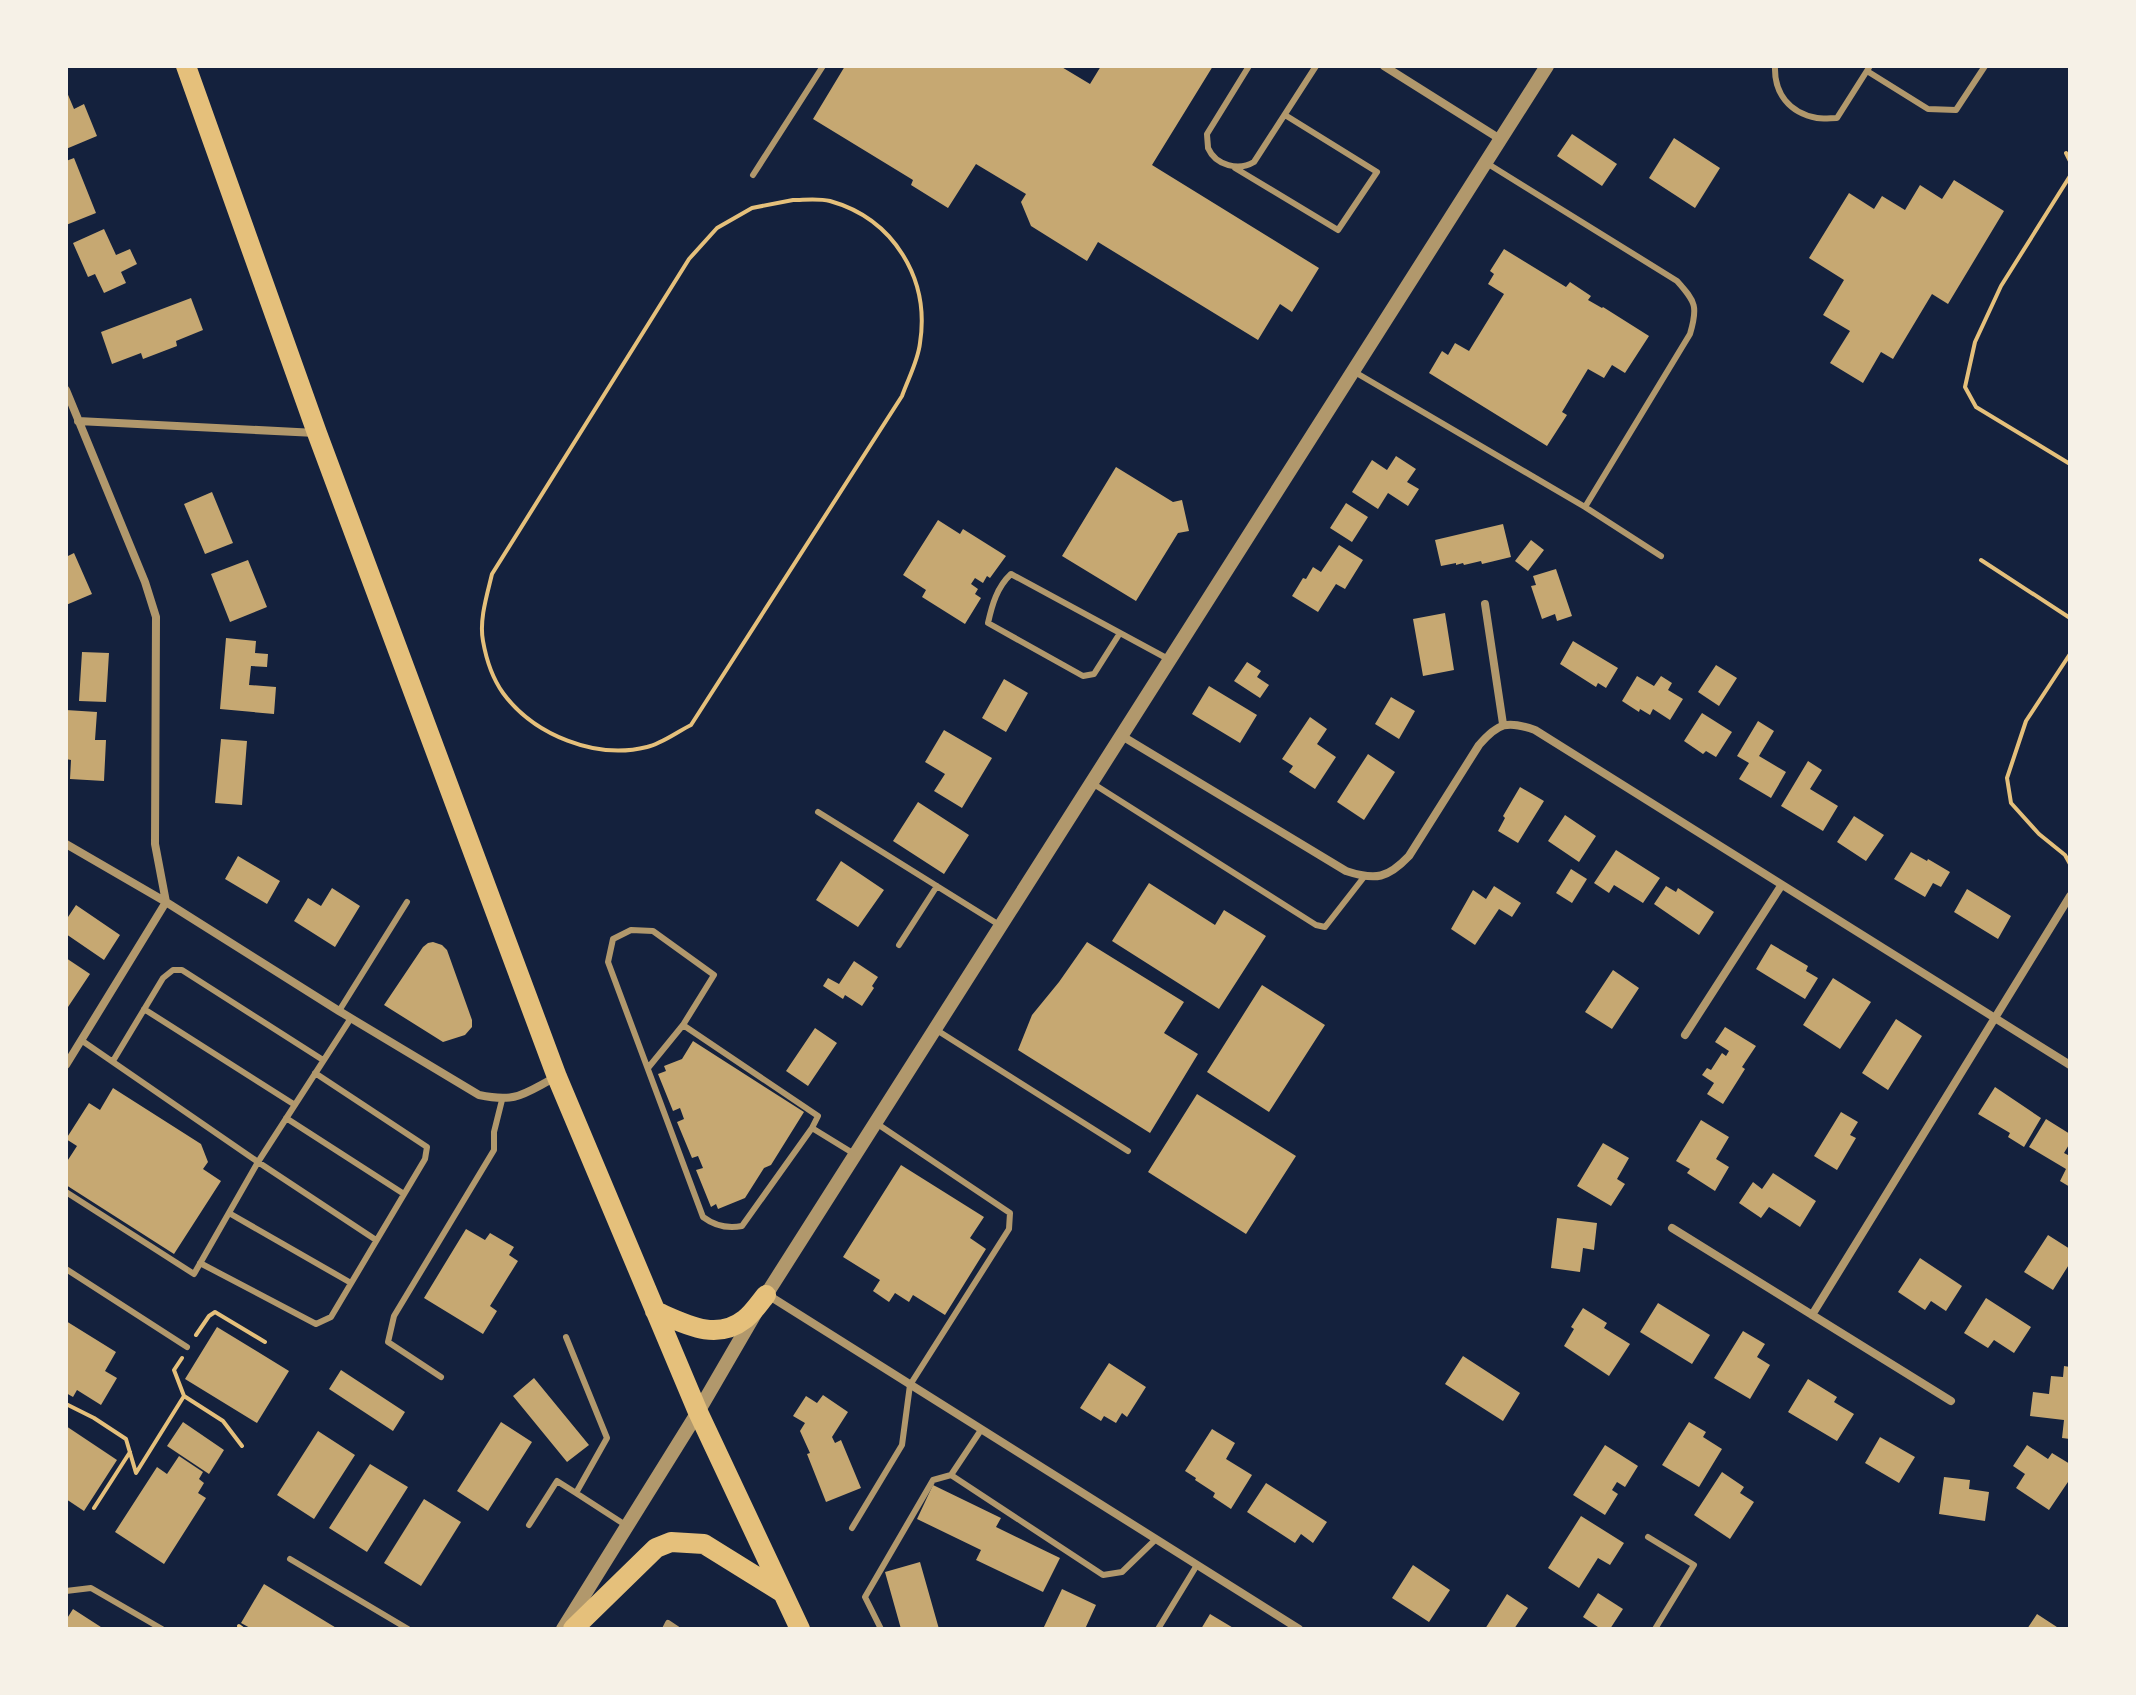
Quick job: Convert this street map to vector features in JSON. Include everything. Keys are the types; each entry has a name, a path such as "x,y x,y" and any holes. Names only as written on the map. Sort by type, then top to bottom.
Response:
{"main road":[{"path":"186,66 317,433 557,1077 698,1412 800,1629"},
{"path":"655,1311 705,1331 726,1330 746,1318 766,1295"},
{"path":"573,1629 656,1548 671,1542 704,1544 783,1593"}],"street":[{"path":"1384,66 1500,139"},
{"path":"563,1629 698,1412 766,1295 1547,66"},
{"path":"66,390 145,582 156,617 155,844 166,902 66,1065"},
{"path":"78,421 317,433"},
{"path":"1485,604 1503,724"},
{"path":"1122,736 1346,871 1364,877 1381,877 1398,868 1409,856 1491,731 1503,724 1520,724 1535,730 2070,1065"},
{"path":"67,848 166,902 479,1095 502,1100 520,1096 557,1077"},
{"path":"1685,1035 1781,886"},
{"path":"1812,1315 2070,896"},
{"path":"1672,1228 1951,1401"},
{"path":"766,1295 1197,1565 1284,1625 1299,1629"}],"lane":[{"path":"753,175 823,66"},
{"path":"1249,66 1207,134 1208,147 1225,164 1338,230 1377,172 1285,115"},
{"path":"1235,168 1254,162 1316,66"},
{"path":"1775,66 1774,81 1788,106 1816,118 1837,118 1869,69 1928,109 1956,110 1985,66"},
{"path":"1485,162 1677,281 1692,297 1696,313 1690,334 1585,507"},
{"path":"1353,371 1585,507 1661,556"},
{"path":"1120,633 1094,674 1083,676 988,623 992,605 1011,574 1170,660"},
{"path":"1092,783 1316,925 1325,927 1364,877"},
{"path":"818,812 1001,926"},
{"path":"899,945 937,886"},
{"path":"339,1011 407,902"},
{"path":"648,1068 683,1025 714,975 653,931 631,930 613,939 608,962 703,1217 710,1223 729,1228 742,1226 818,1116 683,1025"},
{"path":"113,1061 163,978 173,970 182,970 323,1060"},
{"path":"144,1009 295,1105"},
{"path":"66,1192 194,1274 258,1162 351,1018"},
{"path":"935,1029 1128,1151"},
{"path":"81,1040 376,1240"},
{"path":"200,1263 316,1324 331,1317 425,1159 427,1147 315,1073"},
{"path":"441,1377 388,1342 394,1316 494,1150 494,1132 502,1100"},
{"path":"286,1118 404,1194"},
{"path":"852,1528 902,1445 910,1385 1009,1229 1010,1213 876,1123"},
{"path":"812,1128 856,1155"},
{"path":"229,1213 351,1283"},
{"path":"66,1269 188,1347"},
{"path":"566,1337 607,1438 576,1493"},
{"path":"881,1629 865,1597 933,1480 951,1475 981,1430"},
{"path":"951,1475 1103,1575 1122,1572 1156,1539"},
{"path":"529,1525 557,1481 627,1526"},
{"path":"1648,1537 1694,1565 1655,1629"},
{"path":"290,1559 408,1629"},
{"path":"1158,1629 1197,1565"},
{"path":"66,1591 91,1588 162,1629"},
{"path":"665,1629 668,1623 677,1629"}],"path":[{"path":"2066,153 2070,161"},
{"path":"2070,176 2001,286 1975,342 1965,387 1976,407 2070,464"},
{"path":"793,200 828,201 861,215 885,231 903,253 922,307 920,345 902,396 691,725 648,747 610,751 574,743 547,731 519,711 502,692 489,664 483,639 484,611 492,574 689,259 717,228 752,208 793,200"},
{"path":"1981,560 2070,618"},
{"path":"2070,654 2026,721 2007,778 2011,803 2039,834 2065,855 2070,864"},
{"path":"242,1446 223,1421 184,1396 174,1370 209,1316 215,1312 265,1342"},
{"path":"66,1404 126,1439 136,1473 184,1396"},
{"path":"94,1508 130,1452"}],"building":[{"path":"845,66 1060,66 1090,84 1101,66 1213,66 1152,165 1319,268 1292,312 1280,304 1258,340 1098,242 1087,261 1031,226 1021,202 1026,194 976,164 948,208 911,185 913,180 813,119"},
{"path":"66,90 74,109 84,104 97,136 66,149"},
{"path":"1572,134 1617,164 1602,186 1557,156"},
{"path":"1674,138 1720,168 1695,208 1649,178"},
{"path":"74,158 96,213 66,225 66,161"},
{"path":"1954,180 2004,211 1948,304 1932,294 1893,359 1881,352 1863,383 1830,363 1850,331 1823,315 1844,280 1809,258 1849,193 1874,209 1882,196 1905,210 1920,185 1942,199"},
{"path":"104,229 116,255 130,249 137,264 121,272 126,283 104,293 95,274 88,277 73,243"},
{"path":"1504,249 1566,287 1570,282 1591,296 1588,300 1649,336 1625,373 1612,365 1604,378 1588,369 1562,412 1567,415 1547,446 1429,373 1442,351 1448,355 1455,343 1469,351 1504,294 1488,284 1494,274 1490,271"},
{"path":"191,298 203,330 176,341 177,346 143,359 141,353 112,364 101,332"},
{"path":"1396,456 1416,469 1407,482 1419,489 1408,506 1388,493 1378,509 1352,492 1372,460 1387,470"},
{"path":"1116,467 1173,502 1182,500 1189,531 1178,533 1136,601 1062,556"},
{"path":"212,492 233,543 205,554 184,504"},
{"path":"1346,503 1368,517 1352,542 1330,528"},
{"path":"938,520 960,534 963,529 1006,556 990,578 987,576 983,583 975,578 971,584 978,589 975,594 981,598 965,624 922,597 926,590 903,575"},
{"path":"1503,524 1511,557 1482,564 1481,561 1441,566 1435,540"},
{"path":"1531,540 1544,550 1528,571 1515,561"},
{"path":"1339,545 1363,560 1345,589 1336,584 1318,612 1292,596 1313,567 1321,572"},
{"path":"74,553 92,594 66,605 66,557"},
{"path":"248,560 267,607 230,622 211,574"},
{"path":"1556,569 1572,616 1557,621 1555,614 1542,619 1531,586 1536,585 1533,576"},
{"path":"1445,613 1454,670 1423,676 1413,619"},
{"path":"226,638 256,641 255,653 268,654 267,667 251,666 249,685 276,687 274,714 220,709"},
{"path":"1573,641 1618,668 1606,688 1598,683 1596,687 1560,664"},
{"path":"82,652 109,653 106,702 79,701"},
{"path":"1247,662 1261,671 1257,677 1269,685 1260,698 1234,681"},
{"path":"1716,665 1737,678 1719,706 1698,692"},
{"path":"1637,676 1654,686 1661,676 1672,683 1668,690 1683,699 1670,720 1653,709 1650,715 1640,709 1639,712 1622,701"},
{"path":"1004,679 1028,693 1006,732 982,718"},
{"path":"1209,686 1257,715 1240,743 1192,714"},
{"path":"1391,697 1415,711 1399,739 1375,724"},
{"path":"66,710 97,712 95,740 106,740 104,781 70,779 71,760 66,759"},
{"path":"1702,713 1732,732 1716,757 1706,751 1703,754 1684,741"},
{"path":"1310,717 1327,729 1317,744 1336,757 1315,789 1289,772 1293,766 1282,759"},
{"path":"1758,721 1774,731 1759,756 1786,772 1771,798 1739,779 1749,763 1737,756"},
{"path":"944,730 992,758 962,808 934,791 945,774 925,762"},
{"path":"221,739 247,741 242,805 215,803"},
{"path":"1368,754 1395,772 1364,820 1337,802"},
{"path":"1808,761 1822,770 1810,789 1838,806 1823,831 1781,806"},
{"path":"1520,787 1544,801 1518,843 1498,831"},
{"path":"918,802 969,835 944,874 893,841"},
{"path":"1565,815 1596,836 1579,862 1548,841"},
{"path":"1854,816 1884,835 1866,861 1837,842"},
{"path":"1616,850 1660,878 1643,903 1614,885 1609,893 1594,883"},
{"path":"1911,852 1950,872 1941,887 1933,883 1925,897 1894,879"},
{"path":"238,856 280,881 267,904 225,879"},
{"path":"841,861 884,890 858,927 816,900"},
{"path":"1571,869 1587,879 1572,903 1556,893"},
{"path":"1149,883 1215,925 1224,910 1266,936 1219,1009 1112,941"},
{"path":"1494,886 1521,903 1512,917 1499,909 1475,945 1451,929 1473,890 1486,899"},
{"path":"1666,886 1676,892 1678,888 1714,912 1699,935 1654,904"},
{"path":"332,888 360,906 335,947 294,921 308,898 321,906"},
{"path":"1967,889 2011,916 1998,939 1954,912"},
{"path":"76,905 120,935 104,960 66,934 66,920"},
{"path":"433,942 447,950 472,1020 472,1027 465,1035 443,1042 384,1005 423,947"},
{"path":"1087,942 1184,1002 1164,1033 1198,1054 1150,1133 1018,1050 1032,1015"},
{"path":"1771,944 1808,966 1806,971 1818,978 1805,999 1756,969"},
{"path":"66,958 90,974 66,1010"},
{"path":"854,961 878,977 862,1006 845,995 843,999 823,986 828,978 839,984"},
{"path":"1613,970 1639,988 1612,1029 1585,1012"},
{"path":"1833,978 1871,1002 1840,1049 1803,1025"},
{"path":"1262,985 1325,1025 1269,1112 1207,1072"},
{"path":"1896,1019 1922,1036 1888,1090 1862,1073"},
{"path":"1725,1027 1756,1046 1723,1104 1707,1094 1714,1083 1702,1075 1707,1068 1711,1070 1722,1053 1726,1056 1729,1051 1715,1042"},
{"path":"815,1028 837,1043 808,1086 786,1071"},
{"path":"693,1041 804,1112 771,1165 764,1168 745,1198 718,1209 716,1204 711,1207 696,1170 703,1168 698,1156 692,1158 677,1122 684,1119 680,1108 673,1111 658,1074 666,1071 664,1066 682,1059"},
{"path":"1995,1087 2041,1118 2024,1147 2008,1137 2010,1133 1978,1114"},
{"path":"113,1088 201,1144 208,1162 203,1169 221,1181 174,1254 66,1185 66,1163 77,1146 66,1139 89,1103 100,1110"},
{"path":"1197,1094 1296,1156 1246,1234 1148,1172"},
{"path":"1841,1112 1858,1122 1850,1135 1856,1138 1837,1170 1814,1156"},
{"path":"2046,1119 2070,1134 2070,1143 2064,1153 2070,1156 2070,1187 2060,1181 2066,1169 2029,1147"},
{"path":"1701,1120 1729,1137 1716,1159 1729,1167 1715,1191 1687,1173 1690,1169 1676,1161"},
{"path":"1603,1143 1629,1158 1617,1179 1625,1184 1611,1206 1577,1186"},
{"path":"901,1165 984,1217 970,1238 986,1249 945,1315 913,1295 909,1302 895,1293 889,1302 873,1291 880,1280 843,1257"},
{"path":"1773,1173 1816,1201 1800,1227 1769,1207 1761,1218 1739,1203 1753,1182 1762,1189"},
{"path":"1557,1218 1597,1223 1594,1250 1583,1248 1580,1272 1551,1268"},
{"path":"466,1229 485,1240 490,1233 514,1247 509,1255 518,1261 490,1306 497,1311 483,1334 424,1298"},
{"path":"2048,1235 2070,1249 2070,1263 2053,1290 2024,1272"},
{"path":"1920,1258 1962,1286 1946,1311 1931,1301 1925,1310 1898,1292"},
{"path":"1986,1298 2031,1327 2014,1353 1994,1340 1988,1348 1964,1333"},
{"path":"1658,1303 1710,1335 1692,1364 1640,1332"},
{"path":"1583,1308 1607,1323 1604,1328 1630,1344 1609,1376 1564,1346"},
{"path":"66,1321 116,1352 105,1371 117,1378 101,1405 77,1390 73,1397 66,1393"},
{"path":"217,1327 289,1371 257,1423 185,1379"},
{"path":"1743,1331 1765,1344 1757,1357 1770,1365 1750,1399 1714,1378"},
{"path":"1463,1356 1520,1393 1503,1421 1445,1384"},
{"path":"1109,1363 1146,1387 1127,1417 1122,1413 1116,1423 1104,1416 1101,1421 1080,1408"},
{"path":"2064,1366 2070,1367 2070,1439 2062,1438 2064,1420 2030,1416 2033,1392 2049,1394 2051,1376 2063,1377"},
{"path":"341,1370 405,1412 393,1431 329,1389"},
{"path":"534,1378 589,1445 567,1462 513,1396"},
{"path":"1808,1379 1837,1397 1834,1402 1854,1414 1837,1441 1788,1412"},
{"path":"823,1395 848,1412 832,1437 835,1443 841,1440 861,1488 826,1502 800,1431 805,1423 793,1416 806,1396 817,1403"},
{"path":"183,1422 224,1450 209,1474 167,1446"},
{"path":"501,1422 532,1442 488,1511 457,1491"},
{"path":"1689,1422 1706,1432 1703,1437 1722,1449 1699,1487 1662,1465"},
{"path":"66,1426 117,1460 84,1511 66,1499"},
{"path":"1212,1429 1235,1443 1226,1459 1252,1475 1231,1509 1185,1471"},
{"path":"318,1431 355,1455 314,1519 277,1495"},
{"path":"1880,1437 1915,1457 1899,1483 1865,1463"},
{"path":"1605,1445 1638,1466 1625,1487 1617,1482 1612,1490 1618,1494 1605,1515 1573,1495"},
{"path":"2027,1445 2048,1459 2052,1453 2070,1464 2070,1479 2049,1510 2016,1488 2025,1474 2013,1466"},
{"path":"179,1456 203,1472 199,1479 204,1483 198,1493 206,1498 164,1564 115,1532 157,1467 167,1474"},
{"path":"370,1464 408,1487 367,1552 329,1528"},
{"path":"1722,1472 1744,1487 1740,1493 1754,1502 1730,1539 1694,1515"},
{"path":"1944,1477 1970,1480 1969,1489 1989,1492 1985,1521 1939,1514"},
{"path":"1266,1483 1327,1522 1313,1543 1301,1534 1295,1543 1247,1512"},
{"path":"933,1485 1001,1518 996,1527 1060,1558 1043,1592 976,1560 981,1550 917,1519"},
{"path":"424,1499 461,1522 421,1586 384,1563"},
{"path":"1581,1516 1624,1543 1610,1565 1598,1558 1579,1588 1548,1568"},
{"path":"920,1562 939,1629 901,1629 885,1572"},
{"path":"1413,1565 1450,1590 1429,1622 1392,1598"},
{"path":"264,1584 338,1629 252,1629 241,1623"},
{"path":"1062,1589 1096,1605 1085,1629 1043,1629"},
{"path":"1598,1593 1623,1609 1610,1629 1601,1629 1583,1617"},
{"path":"1507,1594 1528,1608 1514,1629 1485,1629"},
{"path":"73,1609 104,1629 66,1629 66,1620"},
{"path":"1210,1614 1235,1629 1201,1629"},
{"path":"2037,1614 2060,1629 2027,1629"}]}
